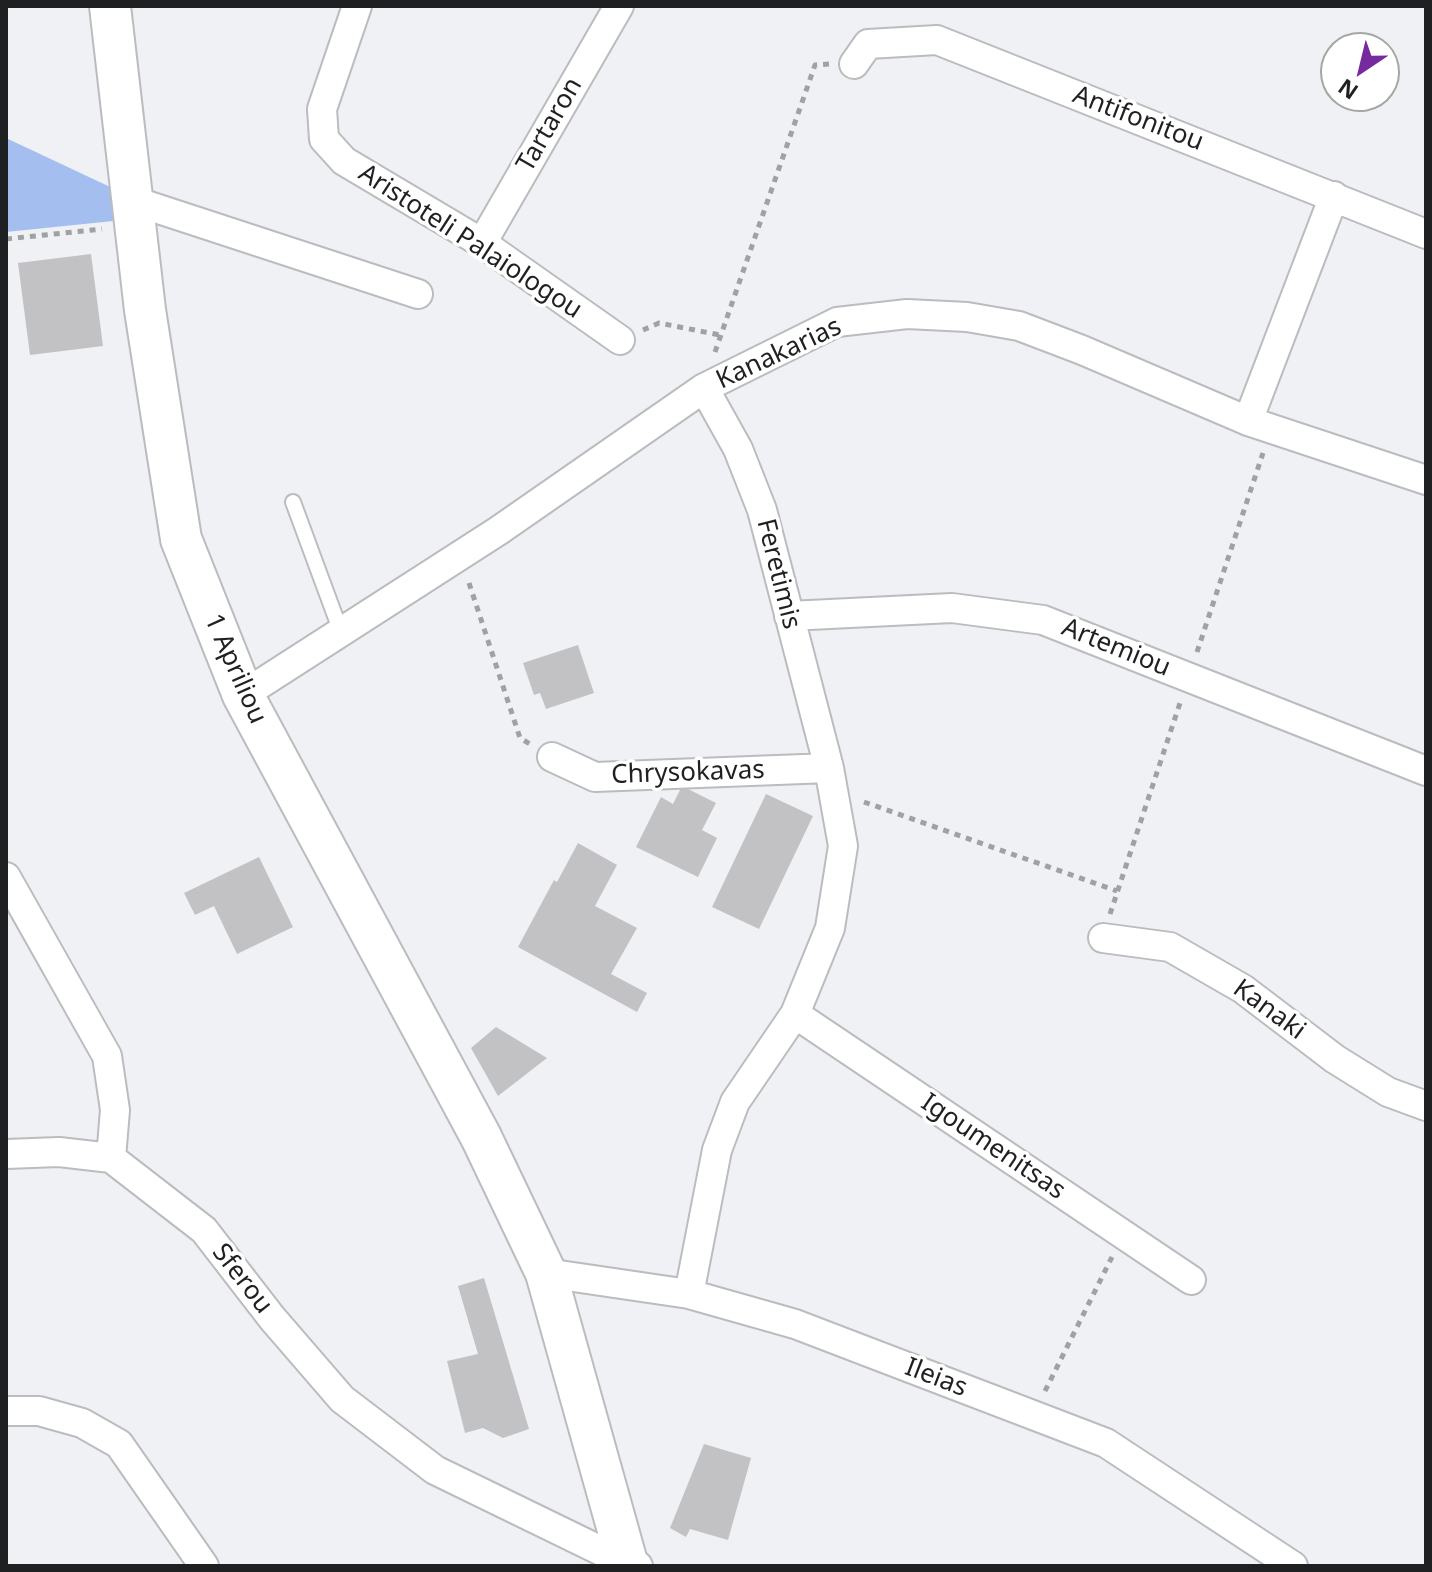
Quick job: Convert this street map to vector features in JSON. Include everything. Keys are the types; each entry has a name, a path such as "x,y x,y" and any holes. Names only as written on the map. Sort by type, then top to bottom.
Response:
{"main road":[{"name":"1 Apriliou","path":"110,6 145,310 181,539 243,695 481,1137 546,1273 631,1565"}],"street":[{"name":"Aristoteli Palaiologou","path":"357,6 322,109 324,139 344,161 482,243 620,340"},
{"name":"Tartaron","path":"482,243 619,6"},
{"name":"Antifonitou","path":"854,64 868,44 937,40 1426,234"},
{"path":"1248,421 1334,196"},
{"path":"133,213 418,294"},
{"name":"Kanakarias","path":"243,695 460,556 704,388 837,322 907,314 967,317 1019,326 1248,421 1426,480"},
{"name":"Feretimis","path":"689,1294 717,1150 735,1102 795,1014 830,928 843,846 831,780 762,510 738,449 704,388"},
{"name":"Artemiou","path":"789,616 952,608 1043,620 1426,771"},
{"name":"Chrysokavas","path":"552,757 595,777 831,780"},
{"path":"6,877 107,1056 115,1110 111,1158 59,1152 6,1154"},
{"name":"Kanaki","path":"1103,938 1170,947 1243,989 1335,1059 1388,1092 1426,1106"},
{"name":"Igoumenitsas","path":"795,1014 1191,1280"},
{"name":"Sferou","path":"111,1158 204,1230 272,1318 342,1399 435,1470 631,1565"},
{"name":"Ileias","path":"546,1273 689,1294 795,1324 1106,1443 1293,1566"},
{"path":"6,1411 39,1411 82,1423 119,1444 204,1566"}],"lane":[{"path":"293,502 341,632"}],"path":[{"path":"704,388 815,65 854,64"},
{"path":"6,239 133,213"},
{"path":"620,340 659,323 720,335"},
{"path":"460,556 520,738 552,757"},
{"path":"831,780 1117,891"},
{"path":"1034,1415 1123,1234"}],"shaded area":[{"path":"6,138 123,193 123,220 6,232"}],"building":[{"path":"91,254 103,346 30,355 18,263"},
{"path":"578,645 594,693 546,709 540,693 534,695 523,663"},
{"path":"682,786 716,803 702,830 717,838 698,877 636,847 661,797 673,804"},
{"path":"766,794 813,816 759,929 712,907"},
{"path":"578,843 617,865 595,906 637,928 611,974 647,993 637,1012 518,947"},
{"path":"259,857 293,927 237,954 214,906 195,915 184,893"},
{"path":"496,1027 547,1058 498,1096 471,1048"},
{"path":"484,1278 529,1429 503,1438 483,1428 465,1433 447,1361 478,1354 458,1286"},
{"path":"704,1444 751,1458 728,1540 690,1529 686,1537 670,1528"}]}
